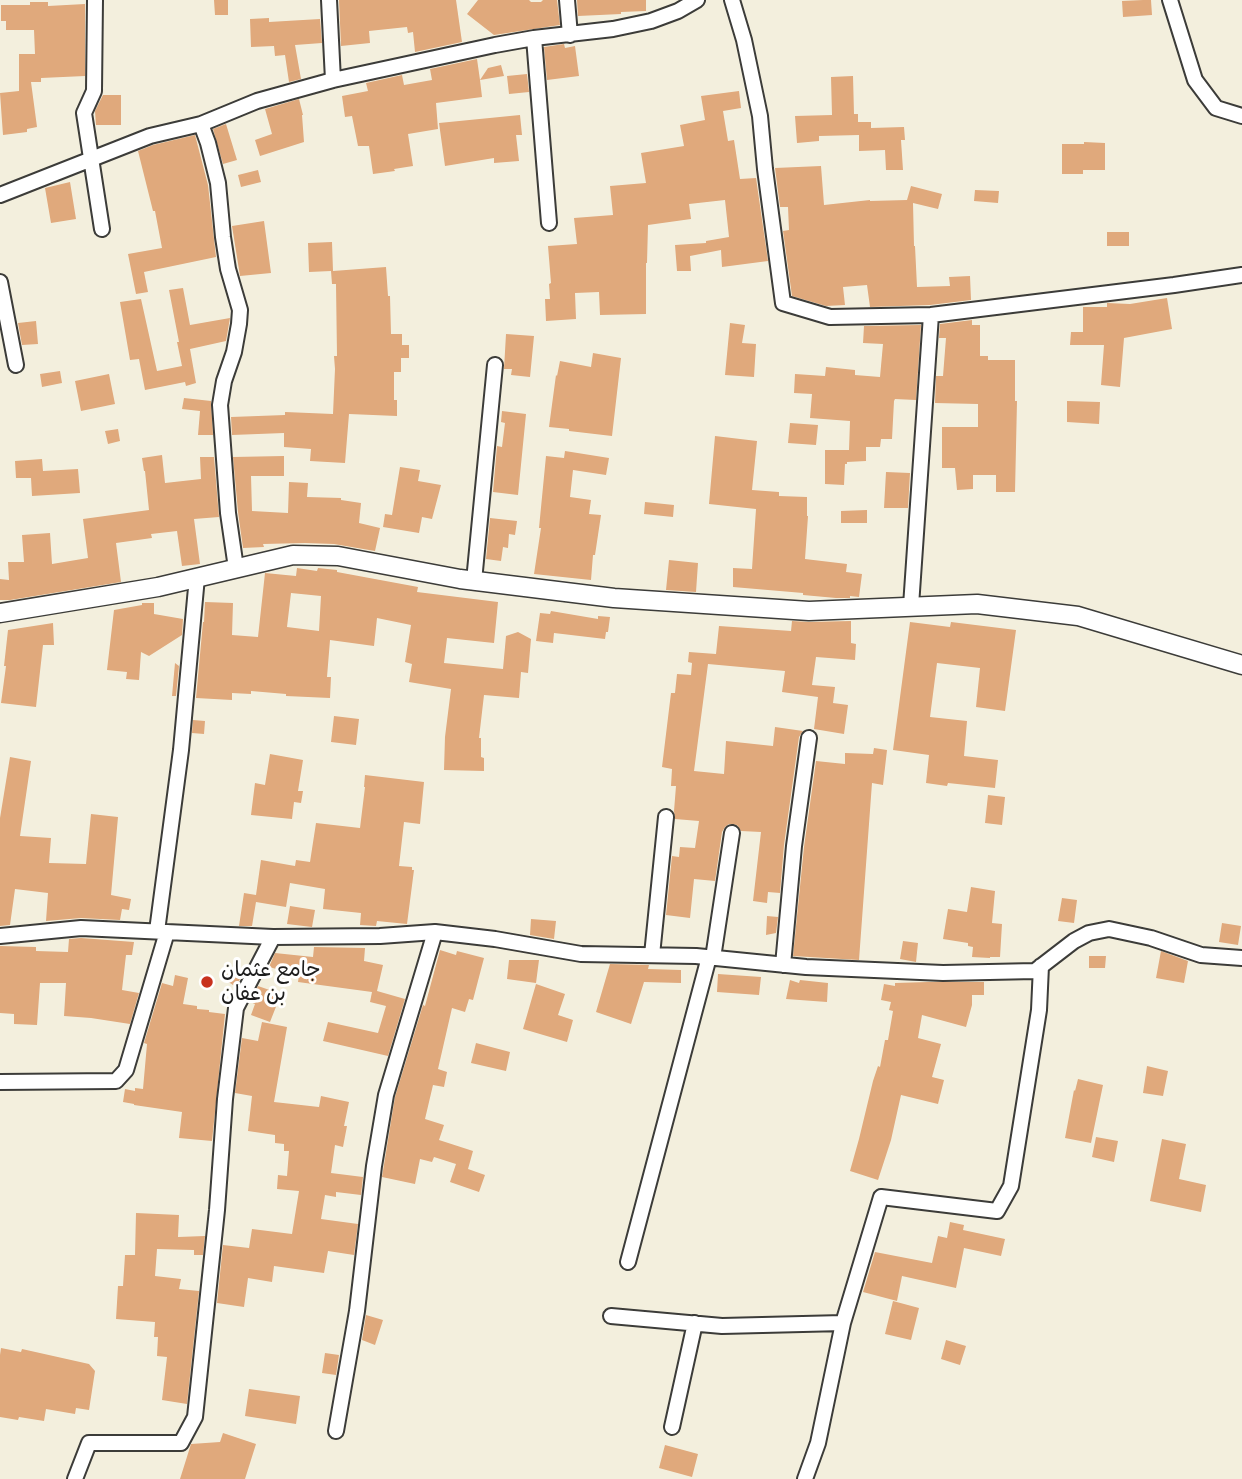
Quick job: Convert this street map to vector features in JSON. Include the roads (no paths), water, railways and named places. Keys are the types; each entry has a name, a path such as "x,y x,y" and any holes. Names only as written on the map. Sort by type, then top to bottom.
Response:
{"street":[{"path":"95,0 94,91 84,113 102,229"},
{"path":"329,0 333,80"},
{"path":"567,0 570,35"},
{"path":"0,195 150,136 201,124 257,101 333,80 534,38 613,29 651,21 678,11 697,0"},
{"path":"732,0 744,40 757,104 783,303 830,317 931,315 1242,275"},
{"path":"1170,0 1195,80 1216,108 1242,116"},
{"path":"534,38 549,223"},
{"path":"201,124 218,183 228,269 240,310 236,342 220,405 228,513 236,568"},
{"path":"0,282 16,365"},
{"path":"911,606 931,315"},
{"path":"474,581 495,365"},
{"path":"0,612 158,587 292,555 338,556 474,581 614,598 809,611 977,604 1078,616 1242,665"},
{"path":"0,1082 116,1081 126,1070 162,932 197,577"},
{"path":"783,965 794,846 809,738"},
{"path":"652,955 666,817"},
{"path":"628,1262 711,958 732,833"},
{"path":"0,936 81,928 273,937 380,936 435,932 581,954 711,958 783,965 943,973 1035,971 1074,941 1089,933 1108,929 1151,938 1201,955 1242,958"},
{"path":"336,1431 357,1311 374,1166 386,1095 435,932"},
{"path":"75,1479 89,1443 181,1443 195,1417 236,1008 273,937"},
{"path":"805,1479 818,1443 843,1323 881,1197 997,1211 1011,1186 1039,1010 1041,966"},
{"path":"611,1316 722,1326 843,1323"},
{"path":"672,1427 695,1323"}],"place":[{"name":"جامع عثمان بن عفان","path":"207,982"}]}
